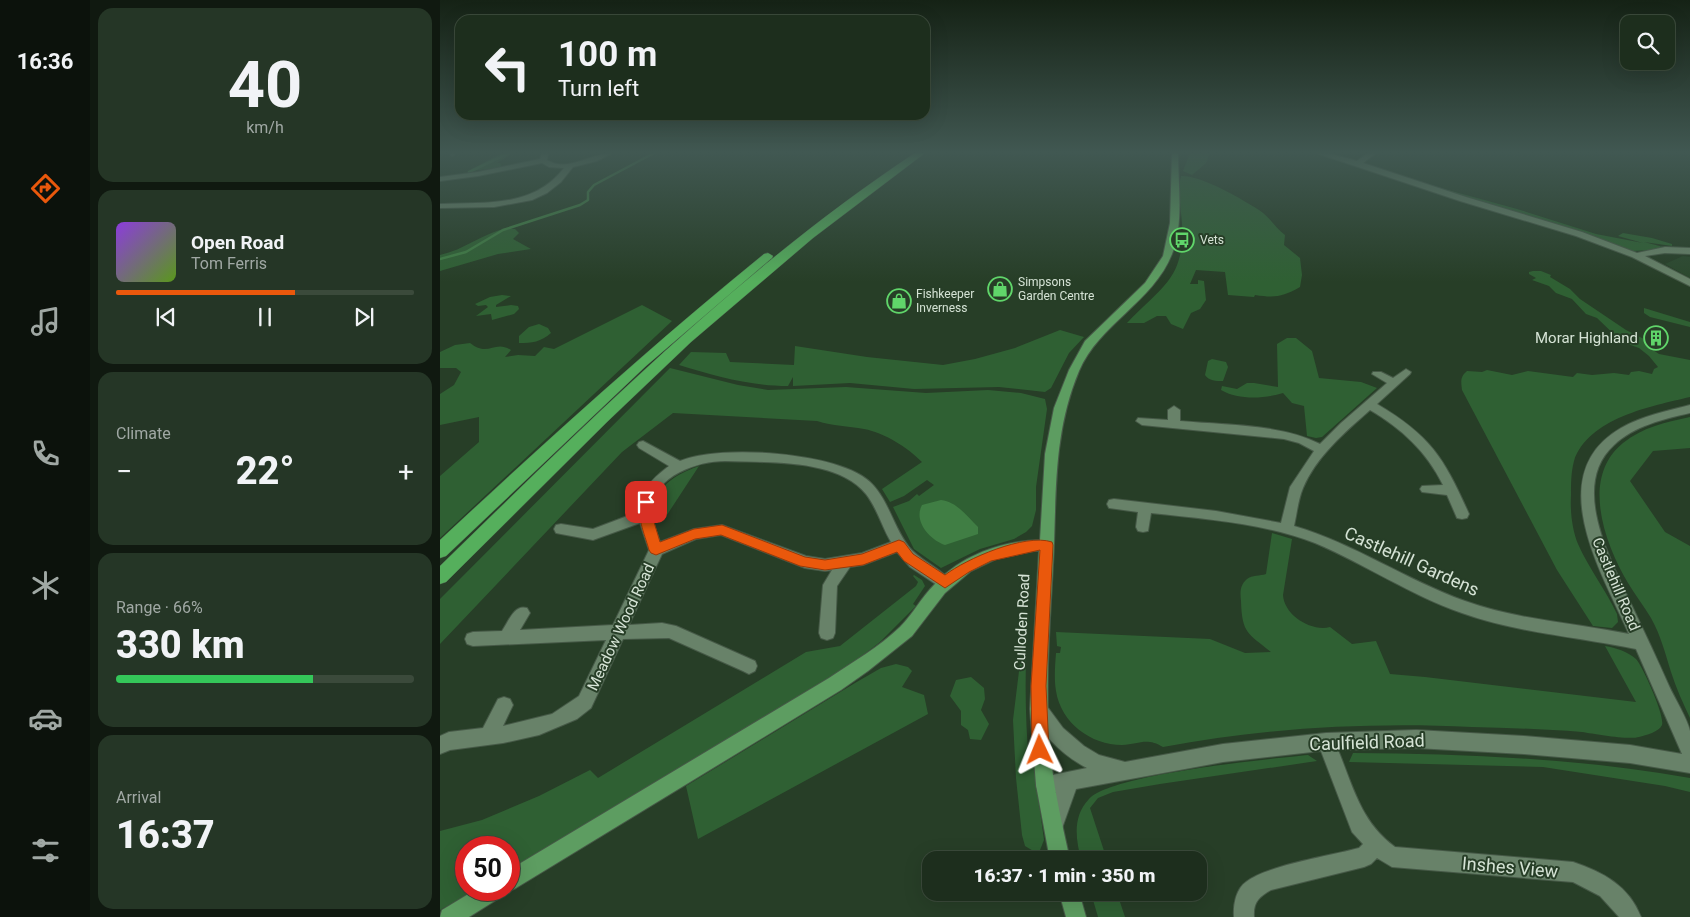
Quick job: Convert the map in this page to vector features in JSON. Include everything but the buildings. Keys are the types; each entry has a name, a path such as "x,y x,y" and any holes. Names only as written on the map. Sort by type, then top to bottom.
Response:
{"highway":[{"path":"440,551 619,383 707,305 846,196"},
{"path":"440,578 642,379 715,313 823,225 863,196"}],"main road":[{"name":"Culloden Road","path":"1058,851 1040,750 1038,686 1051,454 1066,387 1089,343 1148,284 1168,256 1172,244 1174,196"},
{"path":"520,874 835,684 875,657 906,631 945,583 964,568 988,556 1035,545 1047,545"},
{"path":"449,917 476,901"},
{"path":"1072,901 1076,917"}],"street":[{"path":"441,203 497,204 534,196"},
{"path":"1454,196 1583,234 1638,255 1690,283"},
{"path":"1638,255 1665,250 1690,251"},
{"path":"1287,529 1297,488 1306,471 1322,450 1406,372"},
{"path":"1377,374 1394,383"},
{"path":"1370,405 1399,423 1424,443 1438,461 1462,514"},
{"name":"Castlehill Road","path":"1690,409 1644,421 1625,430 1607,443 1592,466 1587,492 1591,523 1602,556 1690,751"},
{"path":"1174,410 1174,424"},
{"path":"1142,421 1292,436 1322,450"},
{"path":"643,445 680,467"},
{"name":"Meadow Wood Road","path":"440,745 449,741 540,726 576,710 590,692 654,556 656,550 646,515 646,502 650,493 659,482 680,467 698,459 718,456 808,462 828,466 857,478 872,491 899,545 909,557 945,583"},
{"path":"1427,489 1452,491"},
{"name":"Castlehill Gardens","path":"1114,504 1240,518 1287,529 1368,560 1429,592 1463,607 1517,622 1641,643"},
{"path":"1143,526 1145,508"},
{"path":"561,529 593,535 646,515"},
{"path":"656,550 694,534 722,530 805,562 825,565 863,559 899,545"},
{"path":"827,633 830,585 845,563"},
{"path":"507,637 522,613"},
{"path":"473,639 619,632 670,632 749,666"},
{"path":"489,735 504,705"},
{"path":"1039,709 1051,728 1069,746 1094,762 1127,770"},
{"name":"Caulfield Road","path":"1045,785 1223,753 1326,742 1416,739 1514,744 1630,754 1690,764"},
{"name":"Inshes View","path":"1326,742 1360,825 1376,845 1392,857 1573,872 1590,877 1611,890 1627,908 1631,917"},
{"path":"1054,825 1070,780"},
{"path":"1244,917 1243,906 1252,890 1268,881 1364,857 1376,845"}],"shaded area":[{"path":"1179,196 1235,196 1259,210 1285,235 1284,245 1300,258 1302,275 1300,287 1278,296 1228,295 1225,272 1196,270 1190,284 1198,284 1198,280 1204,281 1206,300 1200,309 1191,313 1183,329 1171,324 1166,316 1157,316 1144,323 1127,323 1169,280 1180,257 1182,223"},
{"path":"1457,196 1469,196 1596,234 1643,243 1618,236 1623,233 1652,238 1672,244 1672,246 1644,242 1671,249 1633,251 1572,229"},
{"path":"515,229 519,233 513,239 531,249 498,254 440,271 440,255 449,253 498,230"},
{"path":"1683,256 1690,257 1690,278 1665,264"},
{"path":"1541,271 1551,275 1550,277 1570,289 1580,299 1626,330 1646,340 1650,348 1659,354 1690,360 1690,397 1640,410 1607,424 1581,446 1574,461 1571,478 1571,501 1574,533 1582,553 1617,614 1618,622 1612,628 1593,626 1557,570 1462,390 1462,379 1467,371 1482,372 1487,370 1512,375 1528,371 1573,377 1577,373 1629,375 1631,372 1639,371 1652,374 1654,369 1658,367 1639,348 1622,342 1597,318 1586,314 1572,299 1556,293 1549,286 1532,280 1536,278 1529,274 1529,272"},
{"path":"511,296 496,305 496,307 518,306 519,309 514,314 492,320 491,314 476,316 488,307 475,304 490,297"},
{"path":"642,305 672,321 440,538 440,476 479,442 479,417 440,425 440,394 454,385 461,372 456,368 440,368 440,352 455,345 470,343 482,349 505,347 511,350 505,357 518,355 535,356 544,347 554,349"},
{"path":"1644,308 1690,322 1690,327 1650,317 1644,313"},
{"path":"539,324 548,328 551,333 536,341 519,343 519,336 529,327"},
{"path":"1060,330 1084,337 1069,353 1051,388 1045,392 999,387 914,389 850,383 793,386 793,377 788,386 774,386 733,380 679,365 691,352 726,353 730,362 794,365 795,346 867,357 943,365 975,359 1015,348"},
{"path":"1287,338 1296,338 1312,351 1319,378 1361,382 1377,388 1322,437 1307,436 1304,406 1292,403 1283,393 1251,398 1235,396 1221,390 1222,386 1237,389 1247,383 1278,387 1277,344"},
{"path":"1212,359 1226,362 1228,367 1223,381 1211,380 1205,375 1208,361"},
{"path":"670,368 738,385 768,390 846,387 926,393 988,390 1021,393 1045,399 1047,409 1036,487 1036,510 1032,526 1014,539 980,549 941,568 914,549 893,507 909,501 917,494 919,496 934,485 927,480 904,496 890,502 882,489 922,462 895,441 872,431 817,421 673,413 622,452 440,644 440,599"},
{"path":"1690,417 1690,448 1653,451 1630,481 1665,532 1690,546 1690,718 1675,684 1654,625 1628,583 1611,550 1601,512 1600,492 1602,474 1610,457 1623,443 1647,429"},
{"path":"699,466 663,521 659,523 656,503 666,484 679,475"},
{"path":"941,500 947,501 961,510 978,527 978,534 945,545 934,539 921,523 920,511 922,505"},
{"path":"1272,533 1292,539 1283,595 1288,609 1293,615 1315,627 1330,627 1352,644 1376,641 1390,674 1636,702 1605,646 1621,650 1636,659 1653,692 1662,725 1658,730 1634,738 1582,732 1527,729 1394,725 1355,726 1240,735 1163,747 1152,742 1122,745 1110,744 1089,736 1071,722 1059,703 1056,691 1056,653 1060,653 1061,647 1057,646 1056,632 1210,639 1245,653 1271,652 1252,636 1245,627 1241,595 1242,586 1247,579 1266,574"},
{"path":"913,576 922,580 925,586 913,604 916,606 880,642 844,670 520,864 520,836 455,836 455,901 457,901 440,910 440,831 482,820 539,796 590,770 598,778 806,652 840,646 916,586 918,582"},
{"path":"1026,614 1029,615 1026,690 1029,766 1034,767 1044,840 1040,850 1038,851 1033,851 1025,846 1022,835 1016,778 1013,720"},
{"path":"896,664 908,667 912,671 902,687 924,695 928,714 698,839 686,786 855,683 881,668"},
{"path":"971,677 984,688 985,699 981,710 989,724 981,740 970,739 968,730 961,725 961,711 950,696 956,680"},
{"path":"1353,753 1522,758 1606,766 1690,778 1690,792 1665,786 1543,767 1349,762"},
{"path":"1308,755 1317,761 1113,792 1098,798 1090,808 1104,851 1079,851 1077,828 1080,813 1089,799 1103,790 1158,775"},
{"path":"1093,901 1120,901 1125,917 1098,917"}],"waterway":[{"path":"440,259 466,252 503,230 580,205 588,200 588,196"}],"place":[{"name":"Vets","path":"1182,240"},
{"name":"Simpsons Garden Centre","path":"1000,289"},
{"name":"Fishkeeper Inverness","path":"899,301"},
{"name":"Morar Highland","path":"1656,338"}],"route":[{"path":"646,502 645,512 656,550 694,534 722,530 805,562 825,565 863,559 899,545 909,557 945,583 964,568 988,556 1035,545 1047,545 1038,686 1040,750"}]}
